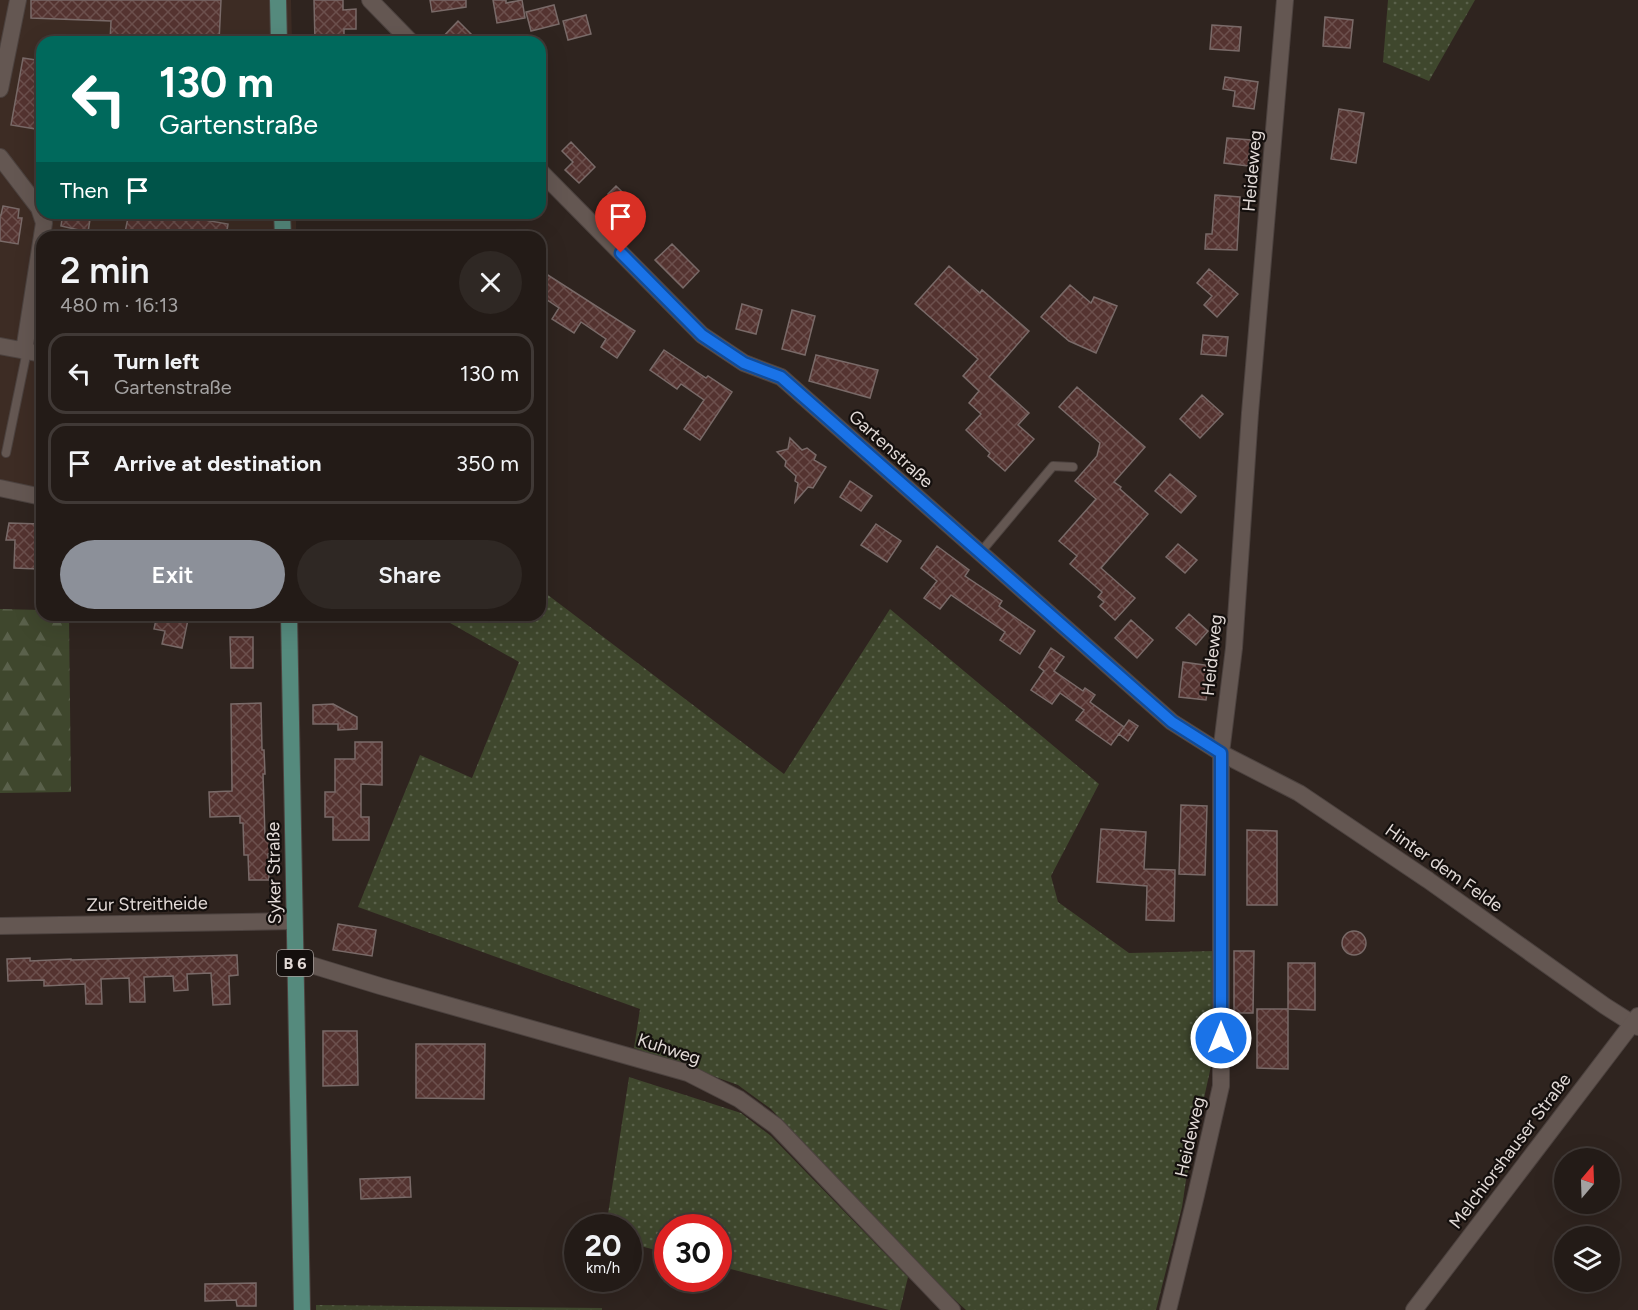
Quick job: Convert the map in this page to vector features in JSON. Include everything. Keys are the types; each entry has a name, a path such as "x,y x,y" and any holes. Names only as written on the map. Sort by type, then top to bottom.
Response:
{"main road":[{"path":"278,0 279,36"},
{"name":"Syker Straße","path":"289,621 302,1310"}],"street":[{"path":"0,88 18,0"},
{"path":"370,0 405,36"},
{"name":"Heideweg","path":"1168,1310 1221,1086 1221,753 1234,648 1250,413 1285,0"},
{"path":"0,157 36,204"},
{"name":"Gartenstraße","path":"546,177 702,335 744,363 781,377 1172,722 1221,753"},
{"path":"0,346 31,352 36,302"},
{"path":"0,488 36,495"},
{"name":"Hinter dem Felde","path":"1221,753 1299,793 1428,880 1605,1006 1636,1022"},
{"name":"Zur Streitheide","path":"0,926 294,921"},
{"name":"Kuhweg","path":"295,960 688,1073 739,1099 776,1126 952,1310"},
{"name":"Melchiorshauser Straße","path":"1414,1310 1636,1022"}],"lane":[{"path":"6,453 31,352"},
{"path":"980,554 1053,466 1073,467"}],"shaded area":[{"path":"0,0 291,0 292,36 36,36 36,219 296,219 296,231 36,231 36,499 0,494"}],"green space":[{"path":"1388,0 1475,0 1429,81 1383,62"},
{"path":"546,594 784,774 890,609 1099,784 1051,876 1058,902 1129,953 1216,951 1215,1048 1182,1207 1156,1310 966,1310 942,1288 771,1109 738,1085 634,1048 640,1009 358,907 420,755 472,778 519,662 447,621 546,621"},
{"path":"0,609 36,610 36,621 69,621 71,792 0,793"},
{"path":"629,1077 741,1113 771,1136 908,1277 900,1310 889,1310 732,1269 732,1214 654,1214 654,1250 642,1246 642,1214 608,1214"},
{"path":"316,1305 602,1308 602,1310 316,1310"}],"building":[{"path":"31,0 221,0 219,36 110,36 111,21 31,18"},
{"path":"314,0 343,0 343,10 356,9 356,29 344,29 344,36 315,36"},
{"path":"430,0 466,0 466,7 432,12"},
{"path":"493,0 506,0 506,3 522,0 525,18 497,23"},
{"path":"554,5 559,24 531,31 526,12"},
{"path":"586,15 591,34 568,40 563,21"},
{"path":"1325,17 1353,20 1350,48 1323,46"},
{"path":"458,21 473,36 444,36"},
{"path":"1212,25 1241,27 1239,51 1210,49"},
{"path":"23,58 36,60 36,129 11,125"},
{"path":"1225,77 1258,82 1254,109 1233,106 1235,91 1223,89"},
{"path":"1339,109 1364,113 1356,163 1331,159"},
{"path":"1227,138 1251,140 1248,166 1224,163"},
{"path":"571,142 595,167 579,183 565,170 573,162 562,151"},
{"path":"616,186 642,211 624,229 611,216 620,207 608,194"},
{"path":"1215,195 1240,197 1237,250 1205,249 1206,234 1212,234"},
{"path":"3,206 19,209 18,218 22,218 18,244 0,241 0,215"},
{"path":"62,219 90,219 88,231 61,226"},
{"path":"128,219 199,219 228,224 227,231 125,231"},
{"path":"672,244 699,271 683,288 655,260"},
{"path":"949,266 980,293 982,290 1029,331 989,377 1029,413 1018,425 1034,439 1005,471 988,456 990,453 966,430 981,414 969,403 979,391 963,376 978,359 915,304"},
{"path":"1209,269 1238,294 1217,317 1204,305 1212,296 1197,283"},
{"path":"546,274 635,331 617,358 601,347 606,339 581,322 574,333 552,319 559,308 546,299"},
{"path":"1070,285 1091,303 1094,297 1117,306 1096,353 1069,341 1041,317"},
{"path":"742,304 762,310 756,334 736,329"},
{"path":"792,310 815,316 805,355 782,349"},
{"path":"1203,335 1228,337 1226,356 1201,354"},
{"path":"664,350 732,392 700,440 684,429 704,400 681,384 677,389 650,370"},
{"path":"816,355 878,370 870,398 809,381"},
{"path":"1077,387 1145,447 1114,482 1148,514 1101,568 1135,598 1115,620 1100,606 1104,602 1098,597 1102,592 1070,564 1077,556 1059,541 1096,499 1075,481 1097,456 1100,443 1059,407"},
{"path":"1202,395 1223,414 1200,438 1180,419"},
{"path":"790,438 802,450 807,448 816,455 814,460 826,467 813,488 808,487 795,502 798,483 795,481 796,476 785,466 786,461 777,452 788,449"},
{"path":"1170,474 1196,496 1181,513 1155,491"},
{"path":"850,481 872,496 861,511 840,497"},
{"path":"9,523 36,524 36,569 14,568 15,540 6,540"},
{"path":"876,524 901,541 887,562 861,545"},
{"path":"1178,544 1197,560 1185,573 1166,557"},
{"path":"937,546 969,570 965,576 1002,601 999,606 1035,631 1020,654 1000,640 1005,632 951,595 940,609 924,598 937,581 921,568"},
{"path":"1189,614 1208,631 1196,645 1176,628"},
{"path":"1131,620 1153,640 1137,658 1115,638"},
{"path":"156,621 188,621 182,648 162,644 165,631 154,629"},
{"path":"230,637 253,637 253,668 231,668"},
{"path":"1051,648 1064,657 1054,671 1083,691 1085,688 1095,695 1090,702 1124,727 1111,745 1076,720 1084,710 1060,693 1052,704 1031,690 1044,671 1039,667"},
{"path":"1183,662 1211,666 1206,700 1179,697"},
{"path":"261,703 265,774 263,774 265,836 271,836 272,854 268,854 269,880 249,880 248,855 244,855 243,823 240,823 240,816 210,817 209,792 232,791 231,704"},
{"path":"333,704 357,717 357,729 338,730 338,724 313,724 313,705"},
{"path":"1129,720 1138,726 1128,741 1119,734"},
{"path":"355,742 382,742 382,785 361,784 361,817 369,817 369,840 333,840 333,817 325,817 325,792 335,792 335,759 355,759"},
{"path":"1181,805 1207,806 1205,875 1179,874"},
{"path":"1101,829 1146,832 1144,869 1175,870 1174,921 1146,920 1147,886 1097,882"},
{"path":"1247,830 1277,831 1277,905 1247,905"},
{"path":"338,924 376,930 372,956 333,950"},
{"path":"1354,931 1359,932 1365,938 1365,948 1359,954 1354,955 1349,954 1343,948 1342,943 1343,938 1349,932"},
{"path":"1234,951 1254,951 1253,1013 1234,1013"},
{"path":"237,955 238,975 229,976 230,1004 213,1005 211,973 187,974 188,990 174,991 173,976 144,977 145,1002 130,1002 129,978 101,979 102,1004 86,1004 85,984 44,986 44,980 8,981 7,959 30,958 30,961"},
{"path":"1288,963 1315,963 1315,1010 1288,1009"},
{"path":"1257,1009 1288,1009 1288,1069 1257,1068"},
{"path":"323,1031 357,1031 358,1085 323,1086"},
{"path":"416,1044 485,1044 484,1099 416,1098"},
{"path":"410,1177 411,1197 361,1199 360,1179"},
{"path":"256,1283 256,1306 237,1306 236,1300 205,1301 205,1284"}],"route":[{"path":"621,253 702,335 744,363 781,377 1120,678 1172,722 1221,753 1221,1038"}]}
